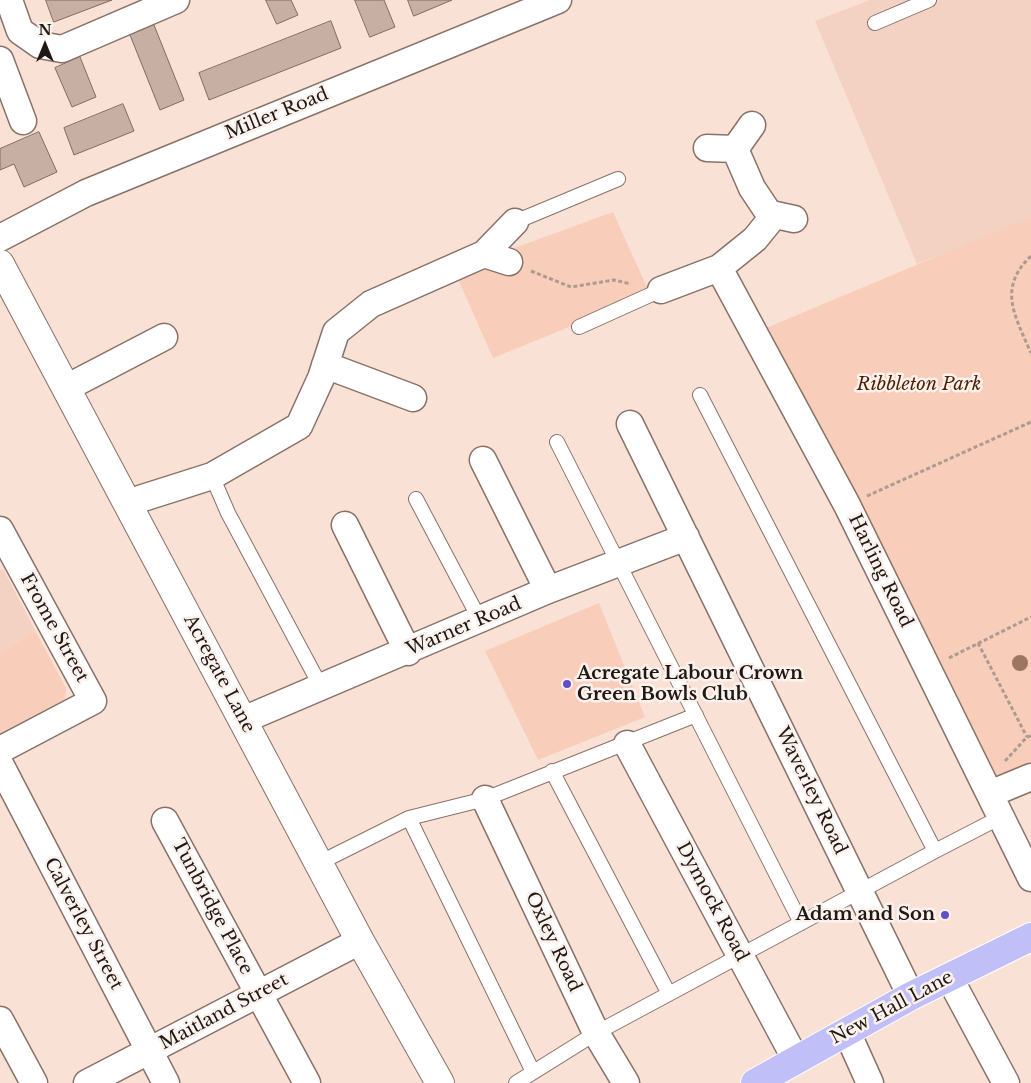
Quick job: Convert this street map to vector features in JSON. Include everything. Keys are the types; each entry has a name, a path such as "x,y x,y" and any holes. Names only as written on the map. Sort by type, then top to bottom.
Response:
{"highway":[{"name":"New Hall Lane","path":"755,1083 912,996 1031,937"}],"street":[{"path":"9,0 10,37 62,49 176,0"},
{"name":"Miller Road","path":"0,238 86,193 558,0"},
{"path":"0,60 23,121"},
{"path":"735,149 752,125"},
{"path":"707,148 735,149"},
{"path":"661,290 728,259 756,239 772,218 782,217 752,188 735,149"},
{"path":"127,503 212,476 299,426 325,365 336,332 371,304 484,254 515,222"},
{"path":"484,254 509,262"},
{"name":"Harling Road","path":"728,259 1031,878"},
{"name":"Acregate Lane","path":"0,264 360,941 440,1083"},
{"path":"66,388 164,338"},
{"path":"325,365 413,398"},
{"name":"Waverley Road","path":"630,424 912,996"},
{"path":"482,460 548,590"},
{"path":"345,525 408,652"},
{"name":"Frome Street","path":"0,530 93,700 0,750"},
{"name":"Warner Road","path":"243,720 408,652 548,590 686,537"},
{"name":"Dymock Road","path":"626,744 796,1060"},
{"name":"Calverley Street","path":"0,764 166,1083"},
{"path":"996,806 1031,777"},
{"name":"Oxley Road","path":"485,799 596,1033 626,1083"},
{"name":"Tunbridge Place","path":"165,821 307,1083"},
{"name":"Maitland Street","path":"87,1083 360,941"},
{"path":"948,977 1006,1083"},
{"path":"0,1020 34,1083"},
{"path":"847,1032 870,1083"}],"lane":[{"path":"875,23 929,0"},
{"path":"515,222 618,180"},
{"path":"579,327 661,290"},
{"path":"700,395 935,851"},
{"path":"557,442 801,923"},
{"path":"212,476 228,514 321,687"},
{"path":"416,499 480,620"},
{"path":"319,863 409,818 485,799 552,771 626,744 696,714"},
{"path":"552,771 669,994"},
{"path":"516,1083 596,1033 935,851 996,806"},
{"path":"409,818 533,1072"}],"path":[{"path":"1031,256 1018,268 1011,287 1012,312 1031,353"},
{"path":"509,262 571,287 614,280 661,290"},
{"path":"847,505 1031,422"},
{"path":"928,668 1031,617"},
{"path":"978,643 1027,737"}],"shaded area":[{"path":"870,0 1031,0 1031,219 917,264 815,21"},
{"path":"3,569 36,632 0,652 0,570"}],"green space":[{"path":"613,212 650,294 493,358 454,270"},
{"name":"Ribbleton Park","path":"1031,217 1031,770 995,785 766,328"},
{"name":"Acregate Labour Crown Green Bowls Club","path":"599,603 645,717 538,760 485,651"},
{"path":"36,632 66,688 65,699 0,733 0,652"}],"building":[{"path":"46,0 112,0 54,22"},
{"path":"266,0 291,0 298,15 277,24"},
{"path":"355,0 384,0 395,27 370,37"},
{"path":"408,0 452,0 414,16"},
{"path":"331,21 341,48 209,100 199,73"},
{"path":"154,25 184,100 160,110 130,35"},
{"path":"80,57 96,97 72,107 55,68"},
{"path":"123,104 134,131 74,155 64,128"},
{"path":"39,132 57,172 24,187 14,164 0,170 0,149"}],"place":[{"name":"Acregate Labour Crown Green Bowls Club","path":"567,684"},
{"name":"Adam and Son","path":"945,915"}]}
